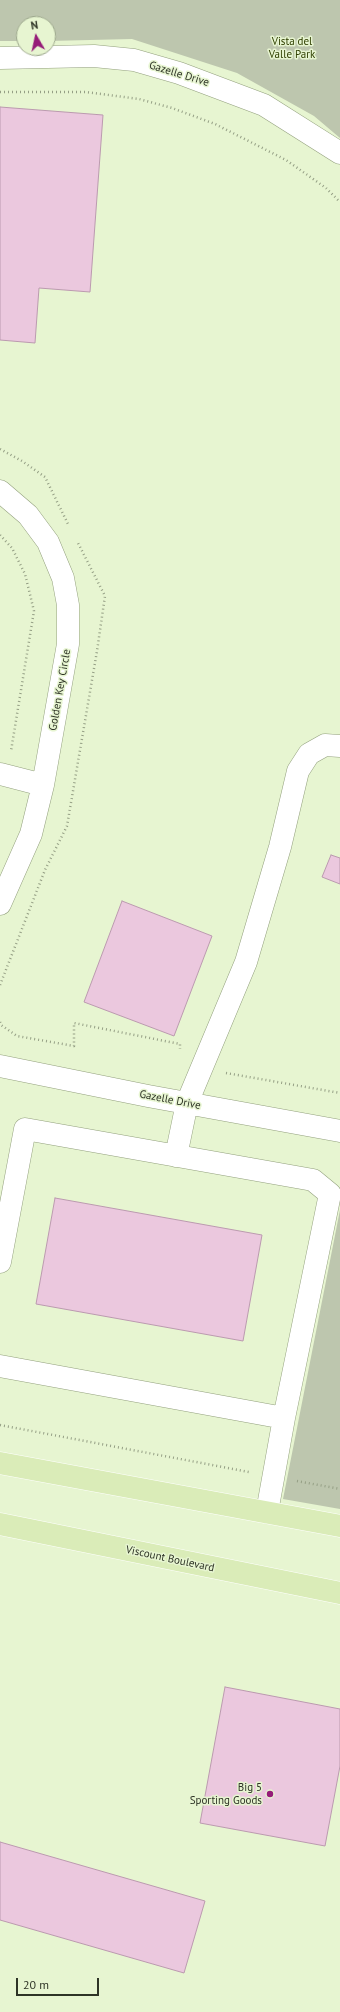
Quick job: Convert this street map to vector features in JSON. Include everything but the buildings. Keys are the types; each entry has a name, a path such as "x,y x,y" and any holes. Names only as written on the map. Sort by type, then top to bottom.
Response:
{"main road":[{"path":"0,1462 340,1526"},
{"name":"Viscount Boulevard","path":"0,1524 340,1593"}],"street":[{"name":"Gazelle Drive","path":"0,58 94,56 134,60 180,73 264,105 340,154"},
{"name":"Golden Key Circle","path":"0,491 28,515 48,542 63,578 68,605 68,644 43,785 31,834 0,904"},
{"path":"176,1156 187,1103 200,1068 246,962 280,847 298,771 309,754 326,745 340,746"},
{"path":"3,775 43,785"},
{"name":"Gazelle Drive","path":"0,1066 187,1103 340,1131"},
{"path":"0,1262 3,1225 25,1129 313,1180 330,1194 266,1512"},
{"path":"0,1366 284,1418"}],"path":[{"path":"0,92 86,92 139,99 172,108 216,124 286,160 326,188 340,202"},
{"path":"0,535 12,548 25,574 34,611 3,775"},
{"path":"0,1022 1,1025 17,1036 74,1046 74,1024 180,1044 182,1065 340,1093"},
{"path":"0,1426 340,1489"}],"green space":[{"name":"Vista del Valle Park","path":"0,0 340,0 340,138 314,116 237,73 132,39 56,41 56,16 16,16 16,41 0,41"},
{"path":"340,1210 340,1509 283,1499"}],"place":[{"name":"Big 5 Sporting Goods","path":"270,1794"}]}
